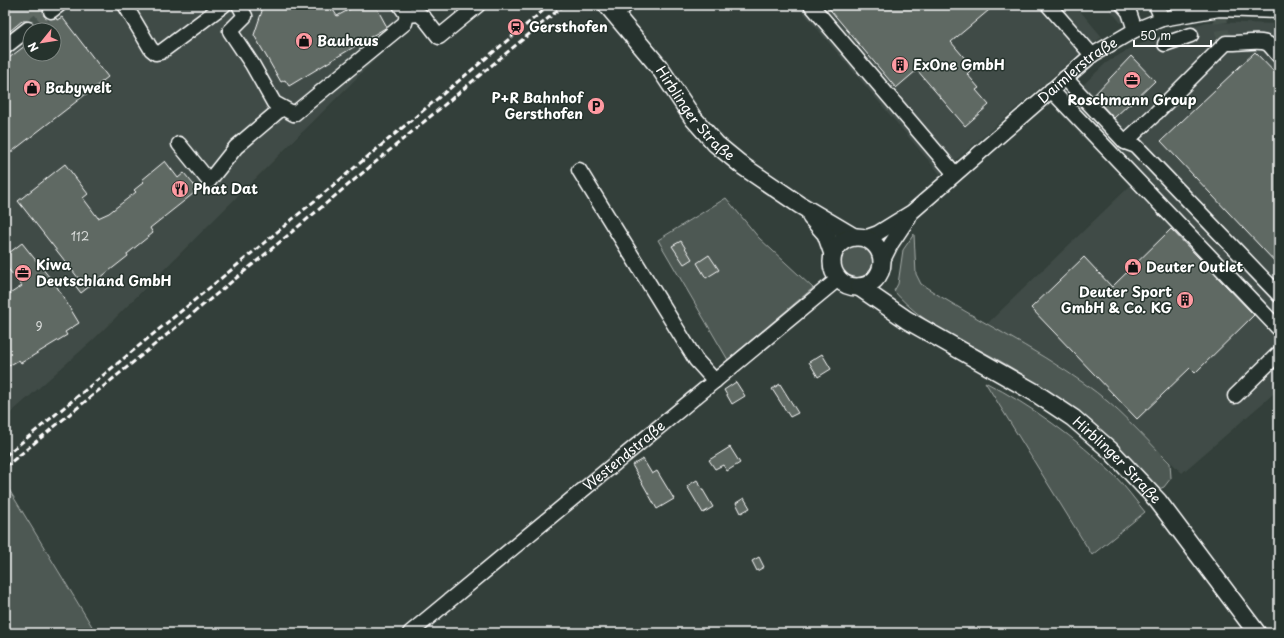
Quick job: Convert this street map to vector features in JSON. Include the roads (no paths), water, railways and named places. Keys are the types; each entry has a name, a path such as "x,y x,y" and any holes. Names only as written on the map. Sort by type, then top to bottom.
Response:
{"main road":[{"name":"Hirblinger Straße","path":"617,8 694,118 712,139 744,166 800,205 877,247 886,291 905,312 933,336"},
{"name":"Hirblinger Straße","path":"800,205 826,234 833,254 832,267 838,279 849,286 859,287 933,336 1003,372 1073,418 1110,450 1158,501 1257,633"},
{"path":"833,254 840,243 859,237"},
{"path":"859,287 870,284 881,268"}],"street":[{"path":"125,5 151,49 156,53 161,52 224,5"},
{"path":"239,5 245,16 230,31 252,64 274,104 294,114 404,23 403,10 419,14 425,19 439,37 478,5"},
{"path":"811,5 955,174"},
{"path":"1156,5 1162,19"},
{"path":"1130,7 1135,30"},
{"path":"1046,9 1066,32 1092,55"},
{"name":"Daimlerstraße","path":"859,237 878,233 912,212 1092,55 1135,30 1162,19 1219,9 1279,11"},
{"path":"5,47 22,34"},
{"path":"1166,44 1191,35"},
{"path":"1125,142 1155,115 1226,43 1246,43 1257,40 1267,43 1279,56"},
{"path":"1065,78 1125,142 1136,146 1159,164 1276,288"},
{"path":"1051,90 1144,194 1279,329"},
{"path":"180,144 209,181 236,147 282,108"},
{"path":"579,170 696,360 715,381"},
{"name":"Daimlerstraße","path":"881,268 891,244 912,212"},
{"name":"Westendstraße","path":"410,633 838,279"},
{"path":"1234,396 1279,353"}],"tunnel":[{"path":"1219,9 1222,32 1226,43"},
{"path":"37,22 51,11"}],"railway":[{"path":"5,456 550,5"},
{"path":"5,467 257,261 564,5"}],"place":[{"name":"Gersthofen","path":"516,27"},
{"name":"Bauhaus","path":"304,41"},
{"name":"ExOne GmbH","path":"900,65"},
{"name":"Roschmann Group","path":"1132,80"},
{"name":"Babywelt","path":"32,88"},
{"name":"P+R Bahnhof Gersthofen","path":"596,106"},
{"name":"Phat Dat","path":"180,189"},
{"name":"Deuter Outlet","path":"1133,267"},
{"name":"Kiwa Deutschland GmbH","path":"23,273"},
{"name":"Deuter Sport GmbH & Co. KG","path":"1185,300"}]}
